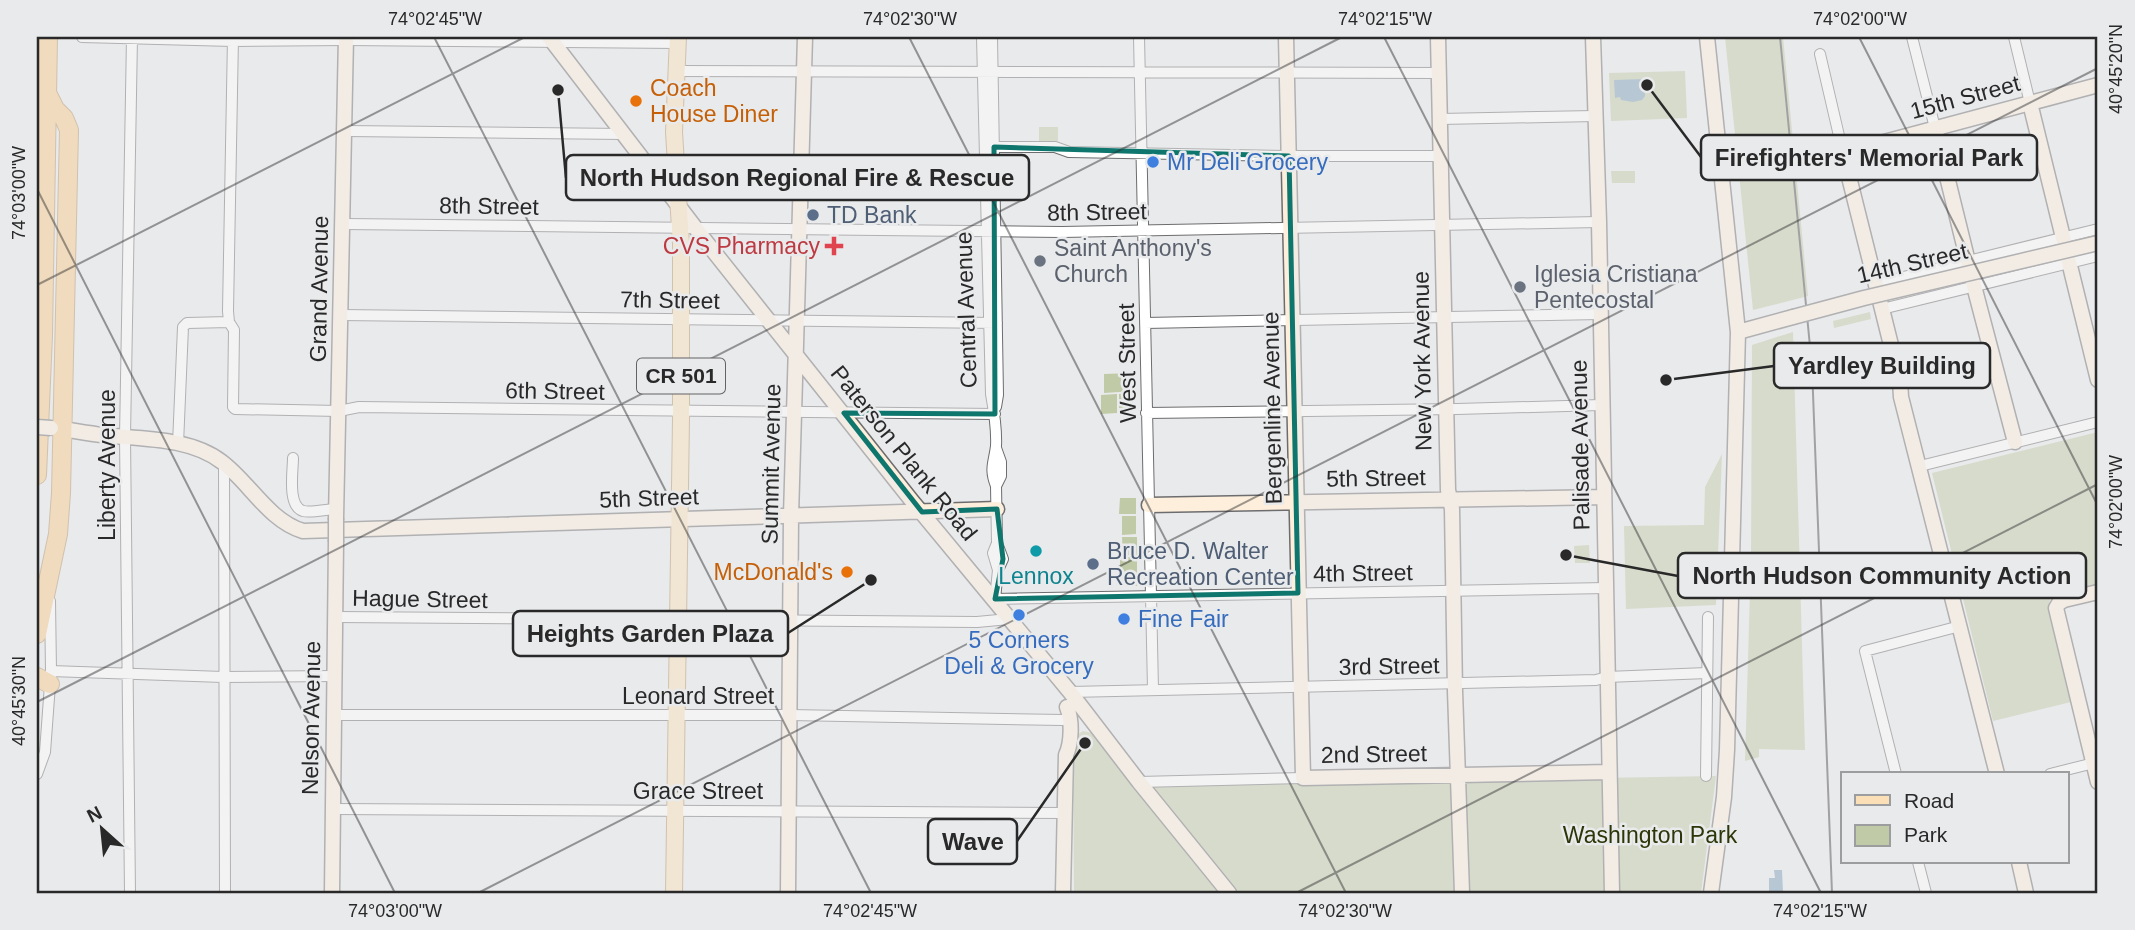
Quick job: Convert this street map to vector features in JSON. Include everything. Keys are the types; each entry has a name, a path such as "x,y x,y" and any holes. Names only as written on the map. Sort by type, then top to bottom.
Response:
{"highway":[{"path":"37,475 43,335 48,37"},
{"path":"37,634 50,578 60,507 51,428 69,130 47,93"}],"main road":[{"name":"CR 501","path":"674,893 681,320 688,228 679,205 674,132 678,40"}],"street":[{"path":"82,37 678,40"},
{"name":"Summit Avenue","path":"788,893 791,516 804,37"},
{"name":"Central Avenue","path":"982,37 987,72 990,147 993,323 998,395 995,414 996,447 1001,462 1001,476 996,486 997,543 1003,559 998,570 995,599"},
{"name":"Central Avenue","path":"987,72 992,37"},
{"name":"West Street","path":"1139,37 1153,689"},
{"name":"Bergenline Avenue","path":"1286,37 1303,778"},
{"name":"New York Avenue","path":"1438,37 1445,409 1448,490 1452,509 1462,893"},
{"name":"Palisade Avenue","path":"1593,37 1612,893"},
{"path":"1707,37 1738,332 1727,750 1724,797 1711,893"},
{"path":"1912,37 2015,442"},
{"path":"2014,37 2098,380"},
{"name":"Liberty Avenue","path":"130,893 125,438 132,38"},
{"name":"Grand Avenue","path":"336,542 346,38"},
{"path":"178,444 183,327 187,323 229,322 233,39"},
{"path":"551,39 679,205"},
{"path":"1820,54 1900,381 1901,397 1996,772"},
{"path":"676,71 1438,74"},
{"name":"15th Street","path":"1843,153 2098,85"},
{"path":"1440,119 1595,116"},
{"path":"345,131 624,134"},
{"path":"990,147 1055,147 1069,152 1440,156"},
{"name":"8th Street","path":"344,223 1062,233 1599,222"},
{"name":"Paterson Plank Road","path":"688,228 844,413 1229,893"},
{"name":"14th Street","path":"1875,285 2098,230"},
{"name":"14th Street","path":"1738,332 1864,298 2098,243"},
{"name":"14th Street","path":"1882,309 2098,256"},
{"path":"1145,323 1600,314"},
{"name":"7th Street","path":"341,315 993,323"},
{"name":"6th Street","path":"229,322 234,330 233,407 238,410 339,411 359,407 995,414"},
{"path":"1146,413 1601,405"},
{"path":"1920,466 2098,422"},
{"path":"51,428 178,444 197,449 224,463 225,893"},
{"path":"293,458 292,494 298,508 303,511 336,513"},
{"name":"5th Street","path":"224,463 279,517 293,528 303,531 997,509"},
{"name":"5th Street","path":"1149,505 1604,497"},
{"name":"Nelson Avenue","path":"332,893 336,542"},
{"path":"37,774 45,752 50,578"},
{"name":"4th Street","path":"995,599 1606,589"},
{"path":"2098,592 2064,600 2057,606 2056,612 2096,763 2098,782"},
{"name":"Hague Street","path":"335,617 976,622 1009,619"},
{"path":"1706,776 1708,617"},
{"path":"1895,772 1865,651 1960,626"},
{"path":"46,677 129,673 223,677 334,676"},
{"name":"3rd Street","path":"1070,692 1596,680 1608,677 1707,673"},
{"path":"1066,755 1063,749 1065,714 1070,692"},
{"path":"1063,893 1066,755 1069,749 1070,715 1065,714"},
{"name":"Leonard Street","path":"334,715 1065,714"},
{"path":"1069,738 1073,731 1085,725 1095,725"},
{"path":"2058,772 2096,763"},
{"name":"2nd Street","path":"1139,782 1609,772"},
{"name":"Grace Street","path":"333,808 1064,813"},
{"path":"1919,864 1926,893"},
{"path":"2019,864 2026,893"}],"highlighted area":[{"path":"994,147 1289,156 1298,593 995,599 1003,559 997,509 922,512 844,413 995,414"}],"green space":[{"path":"1725,37 1783,37 1808,296 1753,310"},
{"path":"1685,71 1687,118 1611,121 1609,73"},
{"path":"1039,127 1058,127 1058,141 1039,141"},
{"path":"1611,171 1635,171 1635,183 1612,183"},
{"path":"1870,312 1871,319 1834,328 1833,321"},
{"path":"1793,332 1805,750 1759,749 1759,757 1745,761 1751,558 1752,345"},
{"path":"1133,373 1134,391 1104,393 1104,374"},
{"path":"1133,393 1133,407 1119,408 1119,394"},
{"path":"1117,394 1117,413 1101,414 1101,395"},
{"path":"2098,432 2098,584 2058,593 2051,597 2049,603 2071,702 1993,721 1932,473"},
{"path":"1722,454 1716,605 1626,609 1624,526 1704,525 1705,487"},
{"path":"1120,498 1136,498 1136,514 1119,514"},
{"path":"1122,516 1136,516 1136,534 1122,535"},
{"path":"1122,537 1137,537 1137,555 1123,555"},
{"path":"1589,545 1590,563 1575,563 1574,546"},
{"path":"1120,557 1137,557 1137,586 1120,586"},
{"name":"Washington Park","path":"1083,731 1093,733 1140,786 1716,776 1701,893 1074,893 1073,741 1075,736"}],"water":[{"path":"1644,79 1645,96 1642,100 1633,102 1615,98 1614,80"},
{"path":"1774,870 1782,870 1783,893 1769,893 1769,878 1775,878"}],"tram line":[{"path":"1780,37 1812,367 1832,893"}],"place":[{"name":"Firefighters' Memorial Park","path":"1647,85"},
{"name":"North Hudson Regional Fire & Rescue","path":"558,90"},
{"name":"Coach House Diner","path":"636,101"},
{"name":"Mr Deli Grocery","path":"1153,162"},
{"name":"TD Bank","path":"813,215"},
{"name":"CVS Pharmacy","path":"834,246"},
{"name":"Saint Anthony's Church","path":"1040,261"},
{"name":"Iglesia Cristiana Pentecostal","path":"1520,287"},
{"name":"Yardley Building","path":"1666,380"},
{"name":"Lennox","path":"1036,551"},
{"name":"North Hudson Community Action","path":"1566,555"},
{"name":"Bruce D. Walter Recreation Center","path":"1093,564"},
{"name":"McDonald's","path":"847,572"},
{"name":"Heights Garden Plaza","path":"871,580"},
{"name":"5 Corners Deli & Grocery","path":"1019,615"},
{"name":"Fine Fair","path":"1124,619"},
{"name":"Wave","path":"1085,743"}]}
